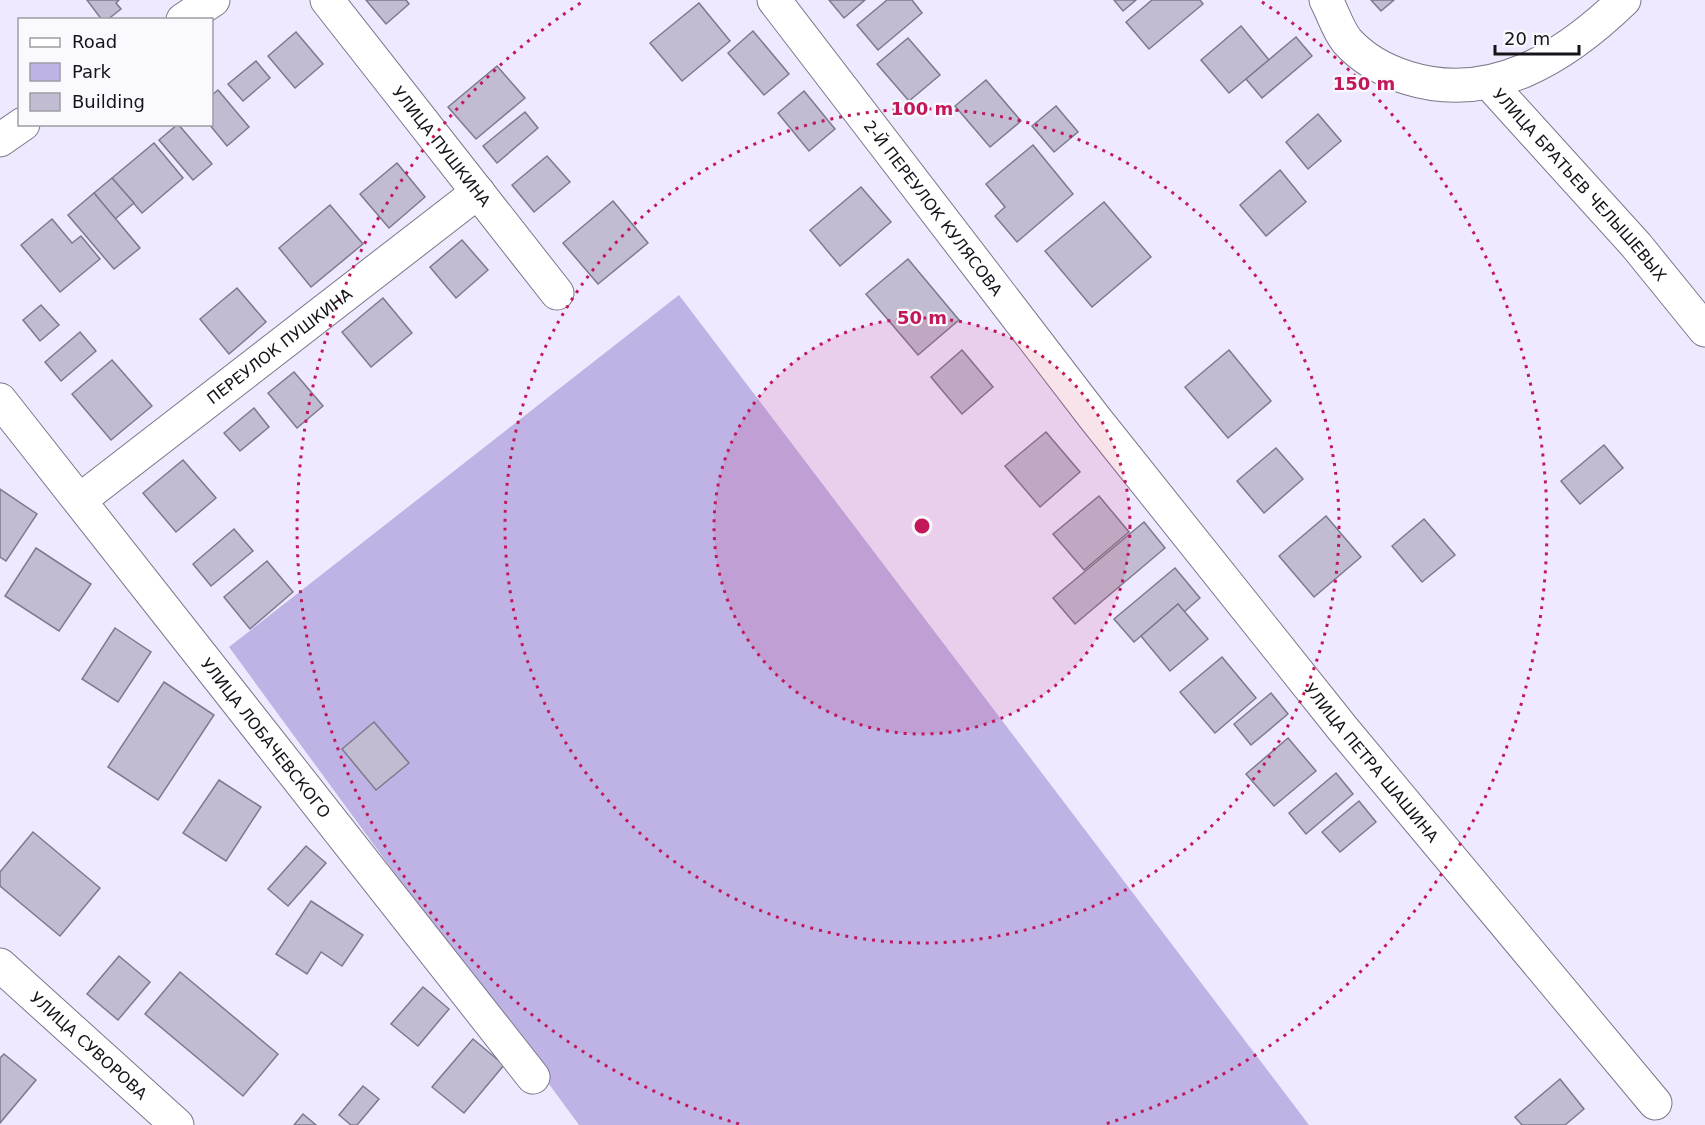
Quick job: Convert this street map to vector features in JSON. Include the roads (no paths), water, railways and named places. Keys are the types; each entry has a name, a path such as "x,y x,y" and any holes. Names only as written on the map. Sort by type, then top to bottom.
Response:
{"street":[{"path":"186,18 213,0"},
{"name":"УЛИЦА ПУШКИНА","path":"327,0 557,293"},
{"name":"2-Й ПЕРЕУЛОК КУЛЯСОВА","path":"774,0 1094,417"},
{"name":"УЛИЦА БРАТЬЕВ ЧЕЛЫШЕВЫХ","path":"1326,0 1347,40 1382,70 1434,86 1490,84 1636,245 1705,330"},
{"path":"1490,84 1552,57 1598,25 1624,0"},
{"path":"0,140 20,126"},
{"name":"ПЕРЕУЛОК ПУШКИНА","path":"80,500 478,192"},
{"name":"УЛИЦА ЛОБАЧЕВСКОГО","path":"0,400 533,1077"},
{"name":"УЛИЦА ПЕТРА ШАШИНА","path":"1094,417 1343,729 1655,1103"},
{"name":"УЛИЦА СУВОРОВА","path":"0,965 177,1125"}]}
